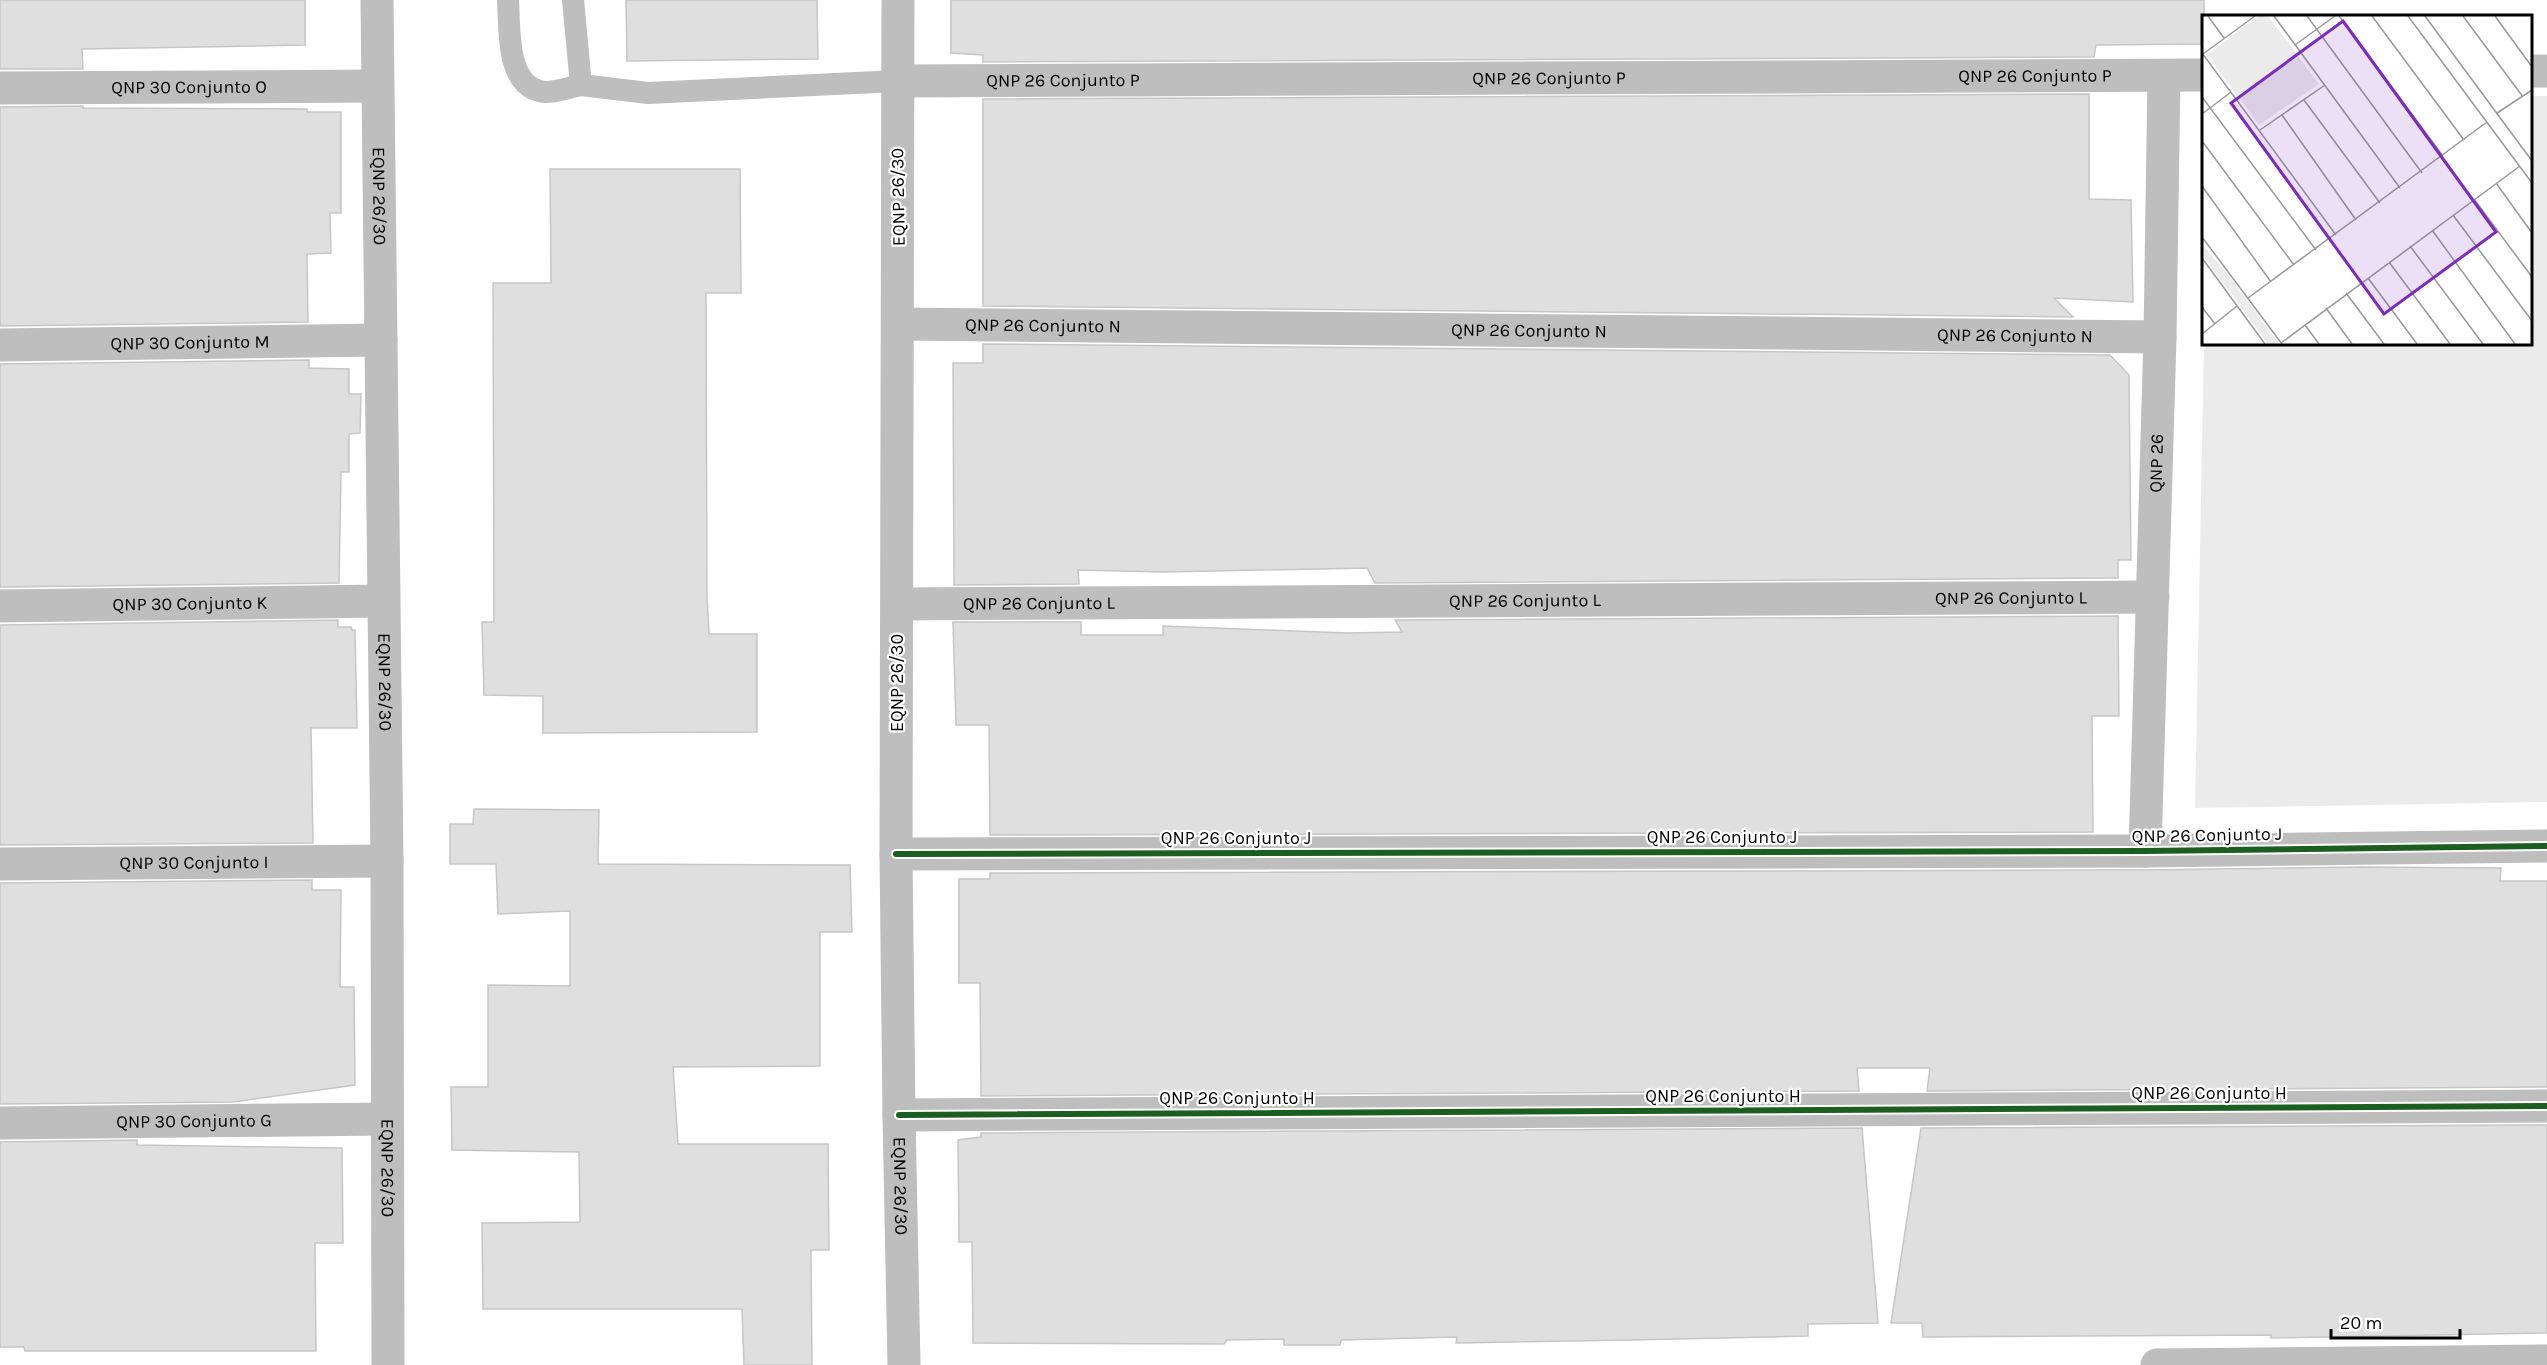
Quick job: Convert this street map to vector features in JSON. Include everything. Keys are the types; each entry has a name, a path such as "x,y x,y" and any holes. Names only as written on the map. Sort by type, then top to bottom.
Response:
{"street":[{"name":"EQNP 26/30","path":"377,0 382,601 387,861 388,1365"},
{"name":"EQNP 26/30","path":"898,0 896,854 898,1115 904,1365"},
{"name":"QNP 26 Conjunto P","path":"897,81 2202,75"},
{"name":"QNP 26","path":"2145,851 2160,337 2164,76"},
{"name":"QNP 30 Conjunto O","path":"0,88 377,86"},
{"name":"QNP 26 Conjunto N","path":"899,324 2160,337"},
{"name":"QNP 30 Conjunto M","path":"0,345 381,340"},
{"name":"QNP 26 Conjunto L","path":"897,604 2153,597"},
{"name":"QNP 30 Conjunto K","path":"0,606 382,601"},
{"name":"QNP 26 Conjunto J","path":"896,854 2145,851 2547,846"},
{"name":"QNP 30 Conjunto I","path":"0,864 387,861"},
{"name":"QNP 26 Conjunto H","path":"898,1115 2547,1106"},
{"name":"QNP 30 Conjunto G","path":"0,1123 387,1119"},
{"path":"2157,1365 2547,1361"}],"lane":[{"path":"508,0 512,59 524,82 543,92 580,85 648,93 897,81"},
{"path":"573,0 580,85"}],"shaded area":[{"path":"2532,96 2547,96 2547,802 2195,808 2204,345 2532,345"}],"building":[{"path":"0,0 305,0 305,45 82,49 83,69 0,69"},
{"path":"626,0 817,0 818,59 627,61"},
{"path":"951,0 2204,0 2202,44 2096,45 2094,57 983,62 983,55 951,53"},
{"path":"2089,94 2089,199 2131,200 2133,302 2054,298 2073,317 983,306 983,99"},
{"path":"83,106 83,108 307,109 307,112 341,112 341,213 330,213 331,253 307,254 308,322 0,326 0,107"},
{"path":"550,169 740,169 741,293 706,293 707,596 709,634 757,634 757,732 543,733 543,696 484,695 482,622 494,622 493,283 551,283"},
{"path":"983,344 2110,355 2129,375 2131,560 2118,560 2118,578 1375,583 1367,568 1164,572 1078,570 1079,584 954,585 953,363 983,363"},
{"path":"309,360 309,368 349,369 349,394 361,394 360,433 349,434 349,472 341,472 339,583 0,587 0,364"},
{"path":"2118,616 2119,716 2092,716 2093,832 990,835 989,725 956,725 953,622 1081,622 1081,635 1163,635 1163,626 1347,633 1402,632 1395,620"},
{"path":"338,620 338,627 351,627 355,630 357,728 311,728 313,843 0,845 0,625"},
{"path":"474,809 599,810 598,864 850,865 852,932 820,932 820,1066 673,1067 678,1144 828,1144 829,1250 811,1250 812,1365 744,1365 742,1309 483,1309 482,1223 580,1222 579,1152 452,1150 451,1087 488,1087 488,985 570,986 570,911 498,914 496,864 450,864 450,824 473,824"},
{"path":"2501,868 2500,881 2547,881 2547,1087 1927,1091 1930,1068 1857,1068 1859,1091 981,1096 980,983 959,983 959,879 990,879 990,873 2145,870"},
{"path":"312,880 312,890 341,890 340,987 354,987 355,1085 233,1102 0,1104 0,883"},
{"path":"2547,1125 2547,1333 2271,1338 2271,1335 1923,1337 1922,1323 1891,1323 1921,1128"},
{"path":"1862,1128 1878,1323 1808,1324 1808,1336 1631,1340 1456,1343 1457,1337 1341,1340 1340,1345 1284,1345 1284,1339 1227,1340 1224,1344 973,1343 972,1242 959,1242 958,1140 981,1137 981,1133"},
{"path":"137,1140 137,1145 342,1148 343,1243 315,1243 316,1351 25,1351 24,1347 0,1347 0,1142"}],"cycle path":[{"path":"896,854 2145,851 2547,846"},
{"path":"899,1115 2547,1106"}]}
